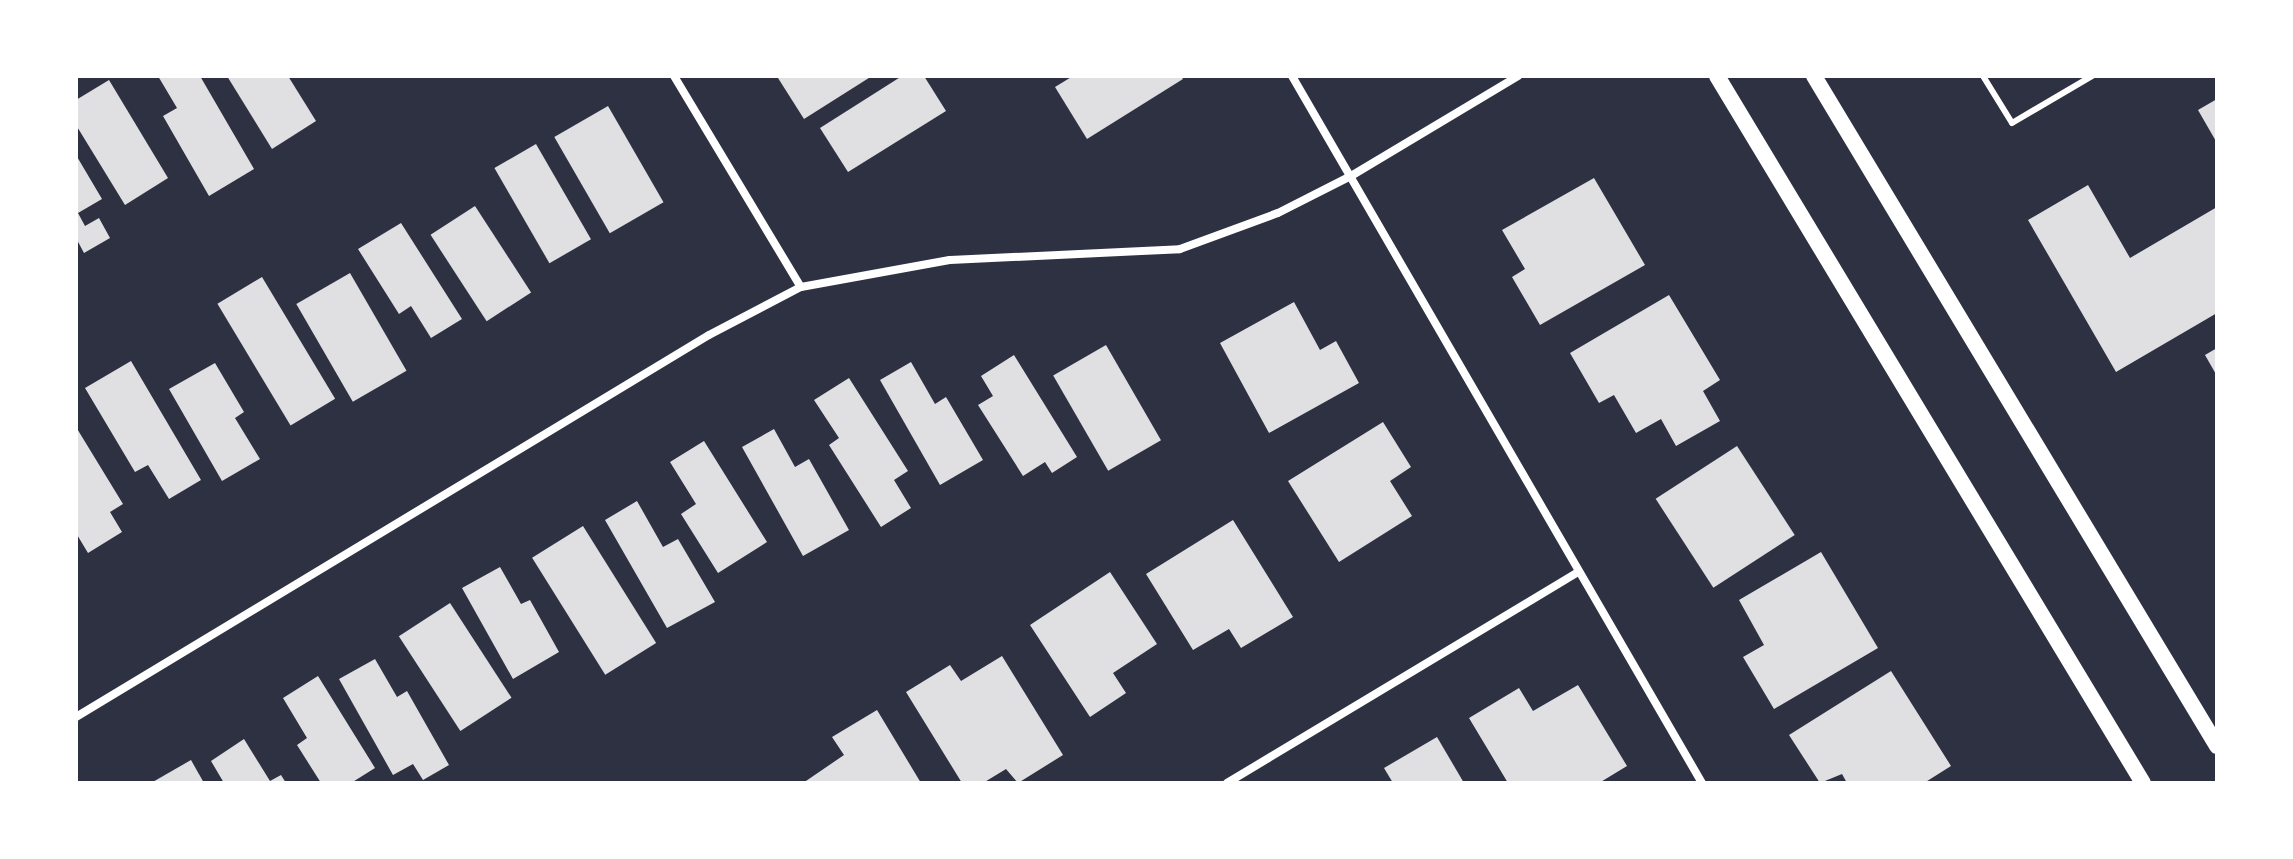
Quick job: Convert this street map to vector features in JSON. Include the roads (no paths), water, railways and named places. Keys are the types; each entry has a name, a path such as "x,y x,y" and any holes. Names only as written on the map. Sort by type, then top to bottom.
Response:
{"main road":[{"path":"1717,76 2143,783"},
{"path":"1814,76 2217,746"}],"street":[{"path":"674,76 801,287"},
{"path":"1292,76 1576,573 1702,783"},
{"path":"76,717 709,335 801,287 950,260 1180,249 1278,213 1351,176 1518,76"},
{"path":"1227,783 1576,573"}],"lane":[{"path":"1983,76 2012,123 2092,76"}]}
